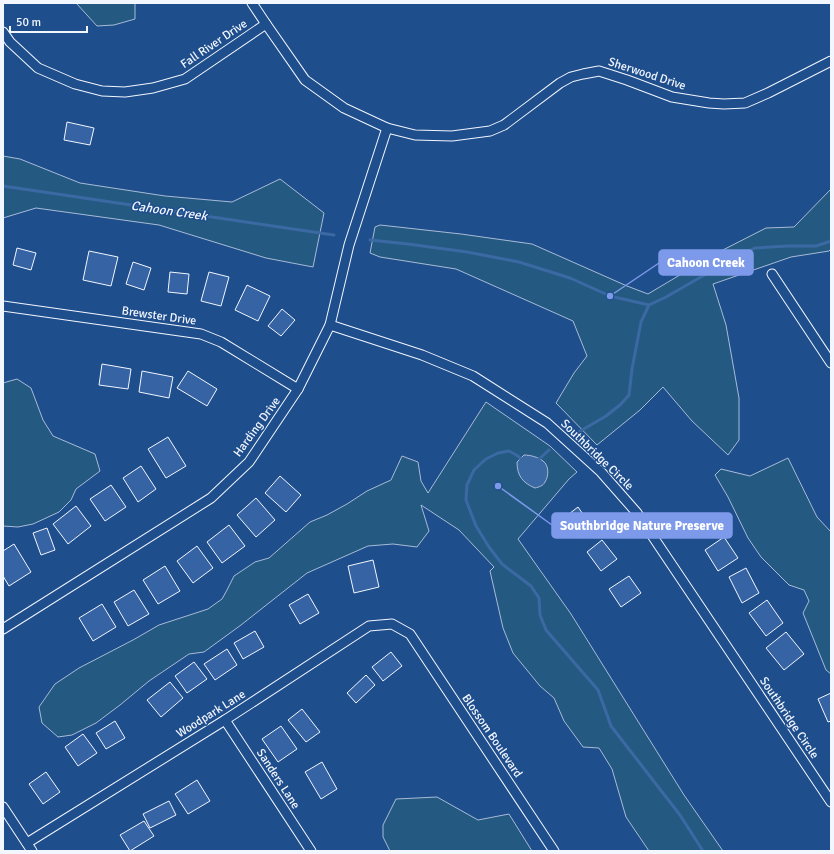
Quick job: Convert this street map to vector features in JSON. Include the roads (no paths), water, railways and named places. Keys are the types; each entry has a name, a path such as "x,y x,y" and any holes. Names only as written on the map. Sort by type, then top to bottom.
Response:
{"street":[{"name":"Sherwood Drive","path":"252,3 305,80 344,108 387,128 415,135 452,136 490,131 504,124 560,83 571,77 599,71 672,97 724,104 745,102 768,94 831,61"},
{"name":"Fall River Drive","path":"3,32 10,42 38,68 74,84 102,91 125,92 153,88 185,79 266,24"},
{"name":"Harding Drive","path":"3,629 211,498 249,462 298,389 330,325 349,245 387,128"},
{"path":"772,274 831,363"},
{"name":"Brewster Drive","path":"3,306 201,334 222,342 298,389"},
{"name":"Southbridge Circle","path":"330,325 422,354 473,376 547,423 600,472 637,513 831,802"},
{"name":"Woodpark Lane","path":"27,843 225,720 369,626 392,624 410,634"},
{"name":"Blossom Boulevard","path":"410,634 554,851"},
{"name":"Sanders Lane","path":"225,720 311,851"},
{"path":"3,807 32,851"}],"waterway":[{"name":"Cahoon Creek","path":"3,186 334,235"},
{"name":"Cahoon Creek","path":"370,240 467,252 519,262 570,278 610,296 649,305 755,248 816,246 831,241"},
{"path":"577,433 606,416 620,405 629,395 632,369 641,322 649,305"},
{"path":"537,461 549,450"},
{"path":"522,460 509,451 498,453 486,459 474,470 467,485 466,500 476,526 502,564 531,586 539,598 540,615 546,630 598,690 611,726 680,815 703,851"}],"place":[{"name":"Cahoon Creek","path":"610,296"},
{"name":"Southbridge Nature Preserve","path":"498,486"}]}
